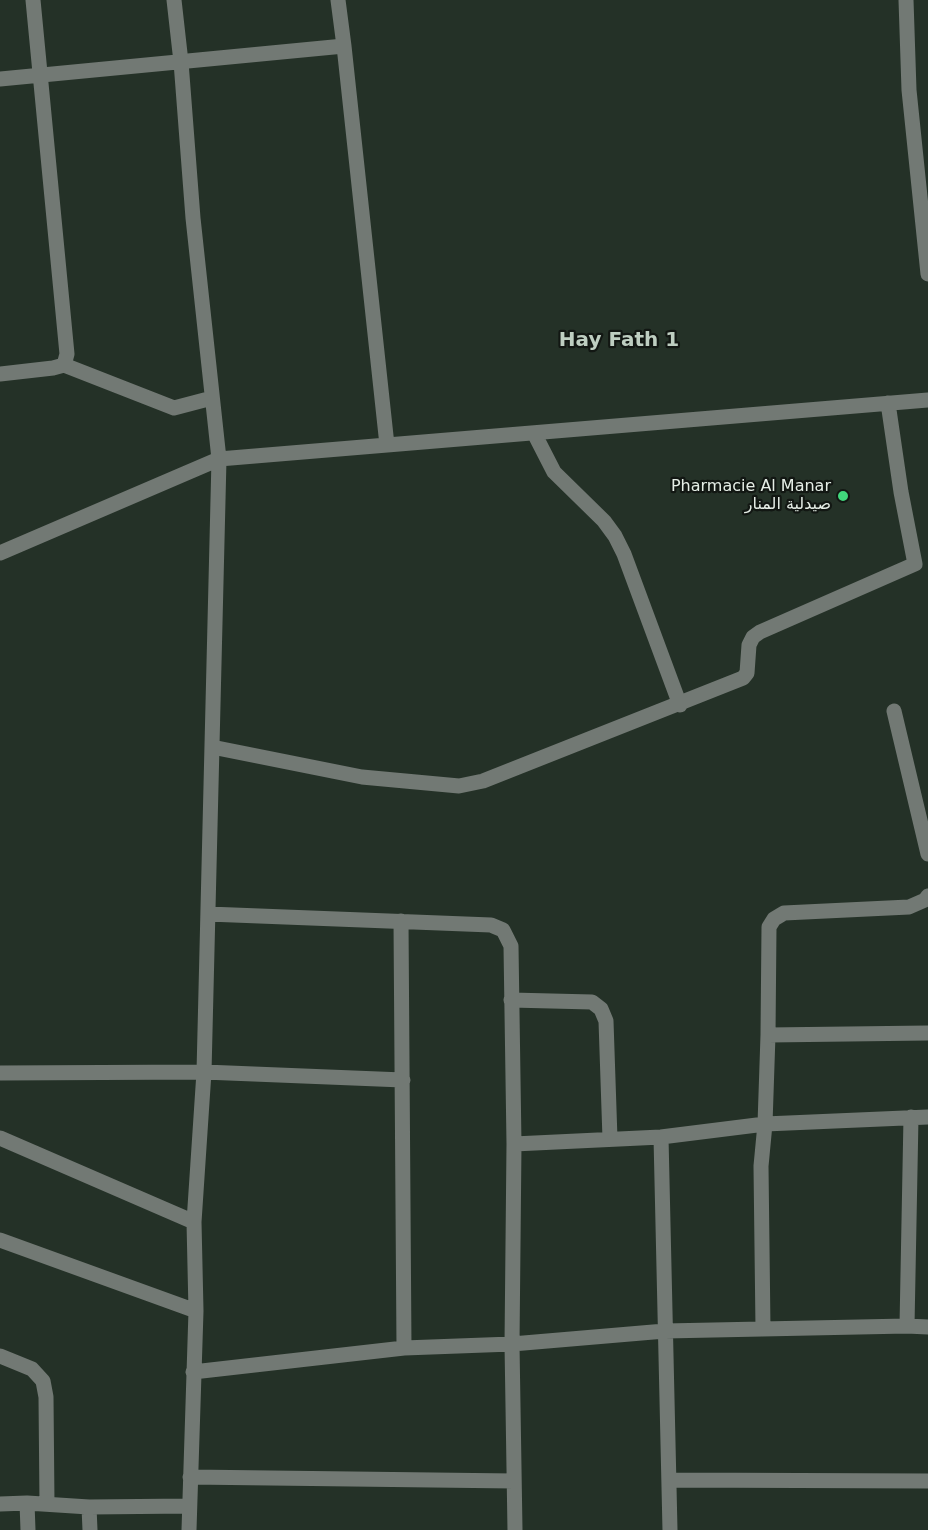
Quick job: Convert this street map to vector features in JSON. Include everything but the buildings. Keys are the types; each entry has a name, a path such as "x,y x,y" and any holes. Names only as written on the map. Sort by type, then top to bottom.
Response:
{"street":[{"path":"33,0 67,354 64,365"},
{"path":"174,0 193,218 219,459 204,1072 194,1222 196,1311 189,1530"},
{"path":"338,0 387,445"},
{"path":"906,0 909,90 928,274"},
{"path":"0,79 344,46"},
{"path":"0,374 64,365 174,408 212,398"},
{"path":"0,553 219,459 928,400"},
{"path":"212,747 362,777 459,786 483,781 680,705 743,678 747,673 749,645 753,637 760,632 922,563 901,492 888,404"},
{"path":"534,433 554,472 604,521 615,536 624,554 680,705"},
{"path":"894,711 928,854"},
{"path":"763,1329 761,1166 768,1035 769,927 774,919 784,913 909,907 927,899"},
{"path":"208,914 490,925 503,930 511,946 515,1530"},
{"path":"401,921 404,1348"},
{"path":"512,1000 592,1002 601,1009 606,1021 610,1140"},
{"path":"768,1035 928,1033"},
{"path":"0,1073 204,1072 403,1080"},
{"path":"907,1326 911,1117"},
{"path":"514,1144 661,1137 765,1124 928,1117"},
{"path":"661,1137 670,1530"},
{"path":"0,1138 194,1222"},
{"path":"0,1240 196,1311"},
{"path":"193,1372 404,1348 512,1344 665,1331 928,1327"},
{"path":"0,1356 32,1369 43,1381 46,1397 47,1504"},
{"path":"190,1477 514,1480"},
{"path":"669,1480 928,1480"},
{"path":"27,1503 28,1530"},
{"path":"0,1504 27,1503 89,1507 189,1506"},
{"path":"89,1507 90,1530"}],"place":[{"name":"Pharmacie Al Manar صيدلية المنار","path":"843,496"}],"district":[{"name":"Hay Fath 1","path":"619,341"}]}
